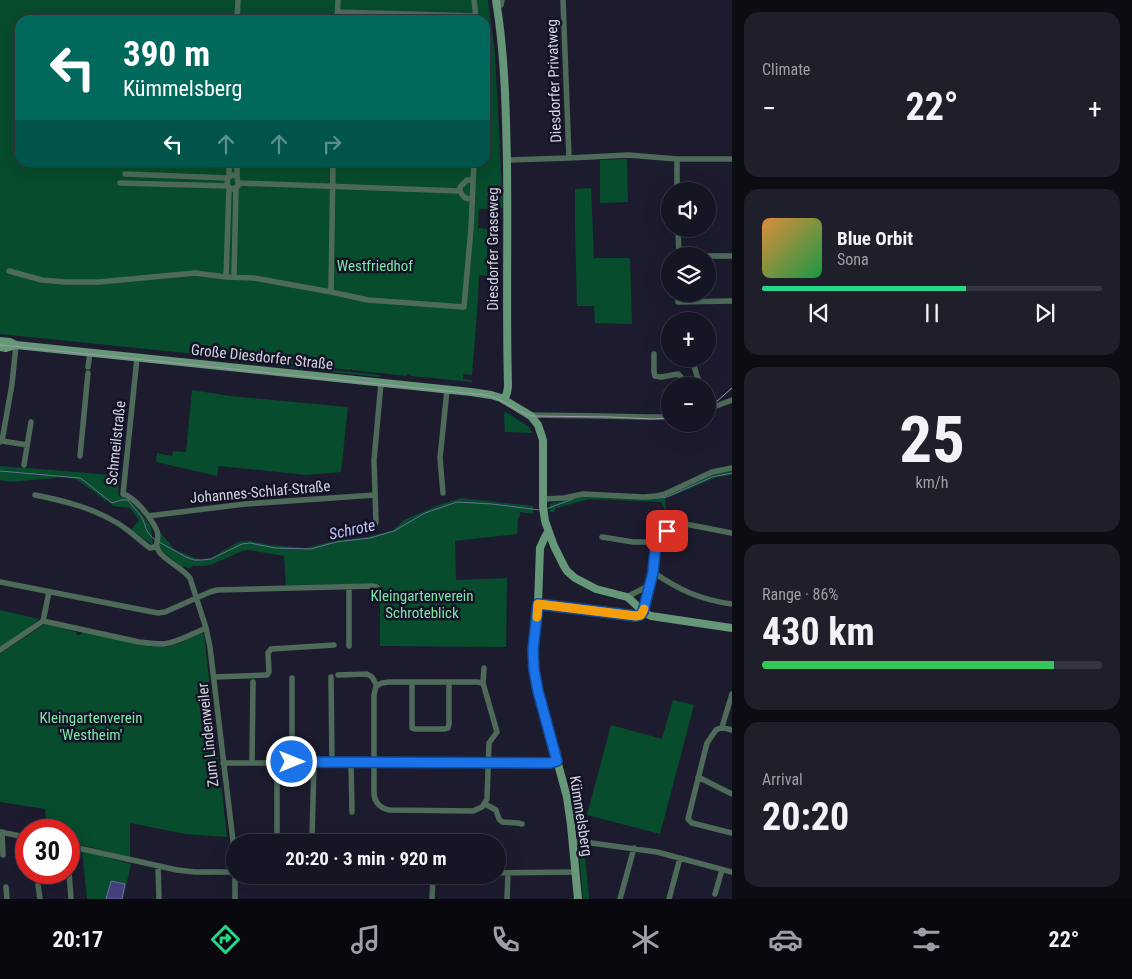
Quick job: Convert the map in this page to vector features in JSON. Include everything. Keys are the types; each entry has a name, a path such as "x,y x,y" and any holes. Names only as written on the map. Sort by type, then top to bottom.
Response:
{"main road":[{"name":"Diesdorfer Graseweg","path":"496,4 505,81 507,160 508,386 504,400"},
{"name":"Große Diesdorfer Straße","path":"0,341 16,345 489,394 504,400 529,415"},
{"name":"Große Diesdorfer Straße","path":"0,347 6,348 16,345"},
{"path":"529,415 536,421 542,437 545,525 562,564 572,576 598,590 627,597 643,612 656,618 732,628"},
{"name":"Kümmelsberg","path":"548,532 540,549 538,604 533,650 534,670 568,806 578,899"}],"street":[{"path":"237,15 238,0"},
{"path":"338,0 338,12 407,15"},
{"path":"474,0 476,15"},
{"name":"Diesdorfer Graseweg","path":"496,4 501,5 502,0"},
{"name":"Diesdorfer Privatweg","path":"507,160 570,158 563,0"},
{"path":"570,158 628,155 677,159 732,159"},
{"path":"677,159 678,182"},
{"path":"229,167 227,184 234,184"},
{"path":"226,277 236,167"},
{"path":"330,292 334,167"},
{"path":"9,271 42,280 65,282 99,282 195,273 254,278 368,300 464,307 474,167"},
{"path":"125,174 228,177 232,174 234,184 234,277"},
{"path":"472,199 466,199 462,196 460,187 467,180 473,180"},
{"path":"120,183 460,190"},
{"path":"716,256 732,256"},
{"path":"716,301 732,301"},
{"path":"16,345 12,384 1,442 27,445"},
{"path":"80,456 90,353"},
{"path":"654,354 655,376 662,377 677,374 680,377"},
{"name":"Schmeilstraße","path":"137,358 123,494 130,497 148,516 158,534 157,544"},
{"path":"375,525 375,442 380,383"},
{"path":"443,493 440,458 446,390"},
{"path":"716,406 732,400"},
{"path":"529,415 661,417"},
{"path":"24,465 31,422"},
{"path":"543,506 564,498 586,494 656,496 665,494 712,472 732,468"},
{"path":"36,494 84,506 118,524 150,548 157,544"},
{"name":"Johannes-Schlaf-Straße","path":"148,516 245,504 375,495"},
{"path":"538,604 640,615 643,612 653,572 656,542 672,525 677,522 732,533"},
{"path":"602,537 633,542 656,542"},
{"name":"Zum Lindenweiler","path":"157,544 159,551 165,558 192,581 206,628 214,676 232,834"},
{"path":"653,572 671,584 690,593 715,602 732,604"},
{"path":"0,582 158,613 165,612 212,591 219,590 377,587"},
{"path":"627,597 650,585"},
{"path":"349,587 349,646"},
{"path":"0,650 43,621 49,592"},
{"path":"43,621 154,644 165,644 179,640 206,628"},
{"path":"214,676 268,675 268,653 271,649 334,645"},
{"path":"483,683 384,682 377,686 374,694 374,798 379,805 385,809 473,811 480,809 485,804 488,794 489,742 497,731 483,683 484,668"},
{"path":"332,763 334,676 368,674 377,686"},
{"path":"292,678 292,762"},
{"path":"252,762 253,682"},
{"path":"412,682 412,728 445,729 448,728 449,724 449,682"},
{"path":"732,694 722,727 716,730 707,743 688,819 692,823 732,833"},
{"path":"722,727 732,730"},
{"path":"223,762 550,763 557,761"},
{"path":"276,834 277,762"},
{"path":"313,834 314,762"},
{"path":"351,763 352,812"},
{"path":"698,777 732,794"},
{"path":"485,804 496,810 501,821 522,824"},
{"path":"3,856 1,832 15,835"},
{"path":"573,842 657,852 732,872"},
{"path":"80,848 190,872 226,873"},
{"path":"620,899 634,848"},
{"path":"669,899 680,858"},
{"path":"158,866 159,899"},
{"path":"715,894 722,870"},
{"path":"507,899 508,873 576,872"},
{"path":"70,884 71,899"},
{"name":"Zum Lindenweiler","path":"235,884 235,899"},
{"path":"432,899 433,884"},
{"path":"38,885 40,899"},
{"path":"6,887 8,899"}],"green space":[{"name":"Westfriedhof","path":"0,0 488,0 490,15 15,15 15,167 490,167 490,15 495,54 503,208 479,209 478,228 487,229 487,276 479,275 472,375 463,374 463,379 472,380 472,382 411,376 409,374 407,376 0,334"},
{"path":"627,159 628,202 600,203 600,160"},
{"path":"591,188 594,258 630,258 632,324 595,323 594,306 577,306 575,189"},
{"path":"230,360 380,375 379,377"},
{"path":"192,390 230,396 348,407 341,472 306,475 219,466 217,476 156,462 157,453 172,456 173,451 186,452"},
{"path":"506,412 529,427 532,432 505,432 504,413"},
{"path":"0,466 120,476 119,496 130,499 147,521 151,527 153,545 131,530 139,520 130,508 113,506 76,479 57,477 10,482 0,480"},
{"path":"732,470 732,475 717,477 670,497 668,494 716,473"},
{"path":"589,496 665,497 666,512 661,502 590,499 556,508 554,512 550,512 550,504"},
{"name":"Kleingartenverein Schroteblick","path":"461,498 533,506 533,514 520,512 517,534 455,541 456,580 507,578 506,647 380,646 380,584 286,585 284,556 248,550 213,564 192,566 190,569 184,566 183,568 162,551 158,543 160,532 174,549 200,560 211,558 238,542 250,541 305,548 338,540 367,537 393,530 404,520 436,506"},
{"path":"0,610 39,619 21,634 0,647"},
{"name":"Kleingartenverein 'Westheim'","path":"45,624 76,632 77,635 83,632 148,646 166,647 202,633 204,635 226,837 185,834 130,823 130,857 80,845 80,819 46,819 45,809 0,802 0,654"},
{"path":"673,700 694,705 660,834 587,815 611,725 662,739"},
{"path":"584,846 589,899 583,899 579,850"},
{"path":"82,851 131,864 123,899 87,899"}],"shaded area":[{"path":"111,881 125,884 122,899 106,899"}],"waterway":[{"name":"Schrote","path":"0,471 80,478 112,503 128,500 141,516 149,535 156,540"},
{"name":"Schrote","path":"649,499 667,497 712,477 732,473"},
{"name":"Schrote","path":"546,509 573,499"},
{"name":"Schrote","path":"159,542 186,557 202,560 211,559 242,544 250,543 275,548 311,549 336,542 370,538 394,531 425,513 457,502 540,510"}],"tram line":[{"path":"0,345 485,395 498,399 532,416 661,418"},
{"path":"716,402 732,388"}],"slow traffic":[{"path":"537,617 538,604 636,616 641,615 644,609"}],"route":[{"path":"292,762 550,763 557,761 534,670 533,650 538,604 640,615 643,612 653,575 656,542 667,531"}]}
